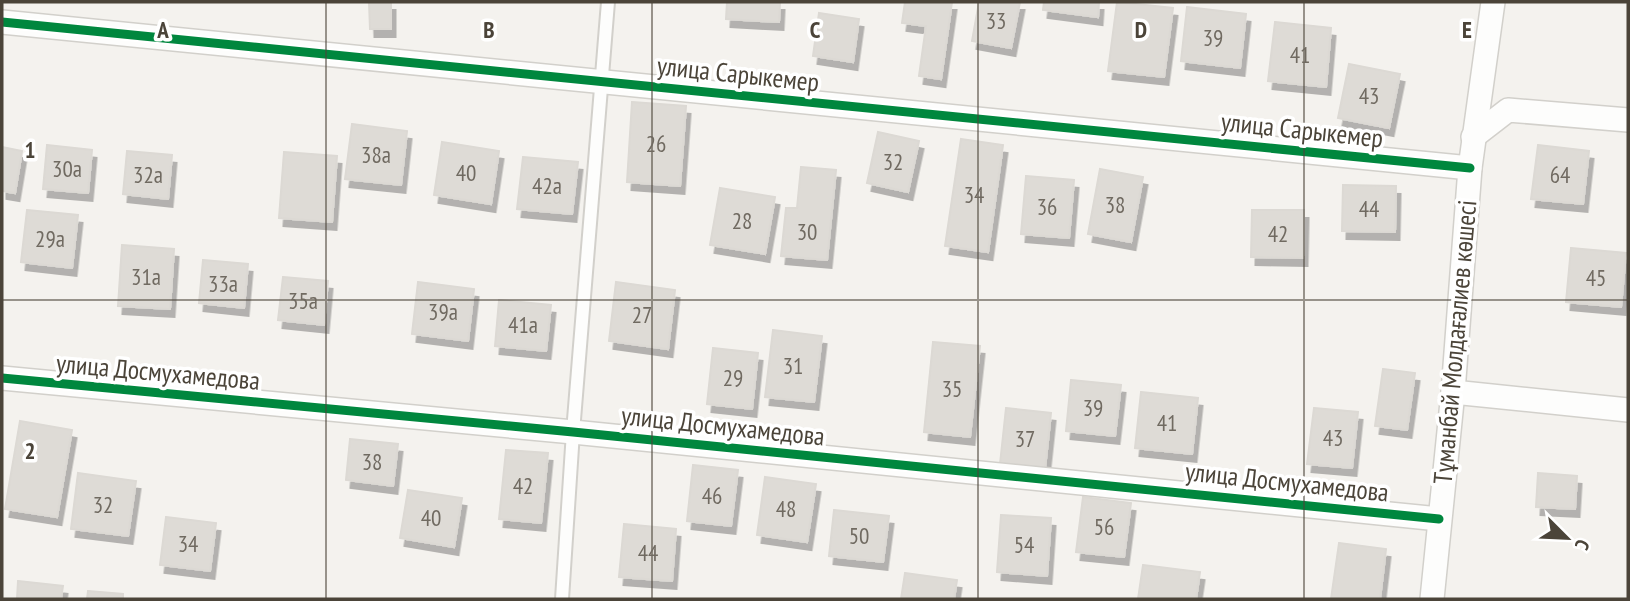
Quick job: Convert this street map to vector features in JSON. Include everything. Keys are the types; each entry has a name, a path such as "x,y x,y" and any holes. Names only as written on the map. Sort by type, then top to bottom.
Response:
{"street":[{"name":"Тұманбай Молдағалиев көшесі","path":"1432,599 1453,392 1473,137 1493,2"},
{"name":"улица Сарыкемер","path":"2,22 1470,168"},
{"path":"1473,137 1508,110 1628,120"},
{"name":"улица Досмухамедова","path":"2,378 1440,519"},
{"path":"1453,392 1628,410"}],"lane":[{"path":"562,599 608,2"}],"building":[{"path":"369,2 391,2 391,29 370,29"},
{"path":"727,2 780,2 779,22 726,19"},
{"path":"905,2 952,2 941,79 919,76 926,26 902,23"},
{"path":"979,2 1020,2 1011,48 972,41"},
{"path":"1044,2 1099,2 1098,17 1043,10"},
{"path":"1117,2 1173,8 1164,77 1108,71"},
{"path":"1187,7 1246,14 1240,68 1181,61"},
{"path":"819,13 859,19 853,62 813,56"},
{"path":"1275,22 1331,28 1326,87 1268,81"},
{"path":"1349,64 1400,74 1389,128 1338,118"},
{"path":"632,102 686,106 680,186 627,182"},
{"path":"352,124 407,131 401,185 345,179"},
{"path":"878,132 919,141 908,192 867,183"},
{"path":"961,139 1003,145 988,252 945,246"},
{"path":"442,142 499,151 491,204 434,195"},
{"path":"47,145 92,150 88,193 43,189"},
{"path":"1538,145 1589,151 1583,204 1531,199"},
{"path":"2,147 22,151 15,193 2,191"},
{"path":"127,151 172,155 168,199 123,194"},
{"path":"284,152 337,156 332,222 279,218"},
{"path":"523,157 578,162 572,214 517,209"},
{"path":"801,167 836,170 827,260 781,256 786,208 797,208"},
{"path":"1100,169 1143,177 1131,242 1088,234"},
{"path":"1026,176 1074,180 1069,238 1021,234"},
{"path":"1343,185 1396,186 1395,232 1342,231"},
{"path":"720,188 775,197 765,254 710,245"},
{"path":"27,210 78,215 72,268 21,262"},
{"path":"1252,210 1304,210 1303,258 1251,257"},
{"path":"122,245 174,249 170,309 118,306"},
{"path":"1571,248 1626,253 1621,307 1566,302"},
{"path":"203,260 248,264 244,308 199,303"},
{"path":"283,277 328,281 324,325 278,320"},
{"path":"418,282 474,289 468,341 412,334"},
{"path":"616,282 675,290 668,349 609,341"},
{"path":"499,300 551,305 546,351 495,346"},
{"path":"773,330 822,336 814,402 765,397"},
{"path":"933,342 980,346 970,437 924,432"},
{"path":"713,348 758,353 752,409 707,404"},
{"path":"1383,369 1415,373 1407,430 1375,426"},
{"path":"1071,380 1121,385 1115,436 1066,431"},
{"path":"1141,392 1198,398 1192,454 1135,448"},
{"path":"1006,408 1051,413 1045,469 1000,464"},
{"path":"1314,408 1358,412 1352,468 1307,464"},
{"path":"20,421 72,430 57,517 5,509"},
{"path":"350,439 398,444 393,486 346,480"},
{"path":"506,450 548,453 541,523 499,519"},
{"path":"693,465 738,470 731,526 687,521"},
{"path":"78,473 136,481 128,536 71,529"},
{"path":"1538,473 1577,476 1575,509 1536,507"},
{"path":"765,477 816,484 807,542 757,535"},
{"path":"408,490 462,498 454,547 400,538"},
{"path":"1083,497 1131,503 1124,557 1076,552"},
{"path":"834,510 889,516 883,562 829,556"},
{"path":"1001,515 1051,518 1047,576 997,572"},
{"path":"166,517 216,523 210,571 160,565"},
{"path":"624,524 676,529 672,581 619,577"},
{"path":"1339,543 1386,549 1380,599 1331,599"},
{"path":"1143,565 1200,572 1196,599 1138,599"},
{"path":"905,573 957,580 954,599 901,599"},
{"path":"18,581 63,586 61,599 17,599"},
{"path":"88,591 123,594 123,599 87,599"}],"cycle path":[{"path":"2,22 1470,168"},
{"path":"2,378 1439,519"}]}
